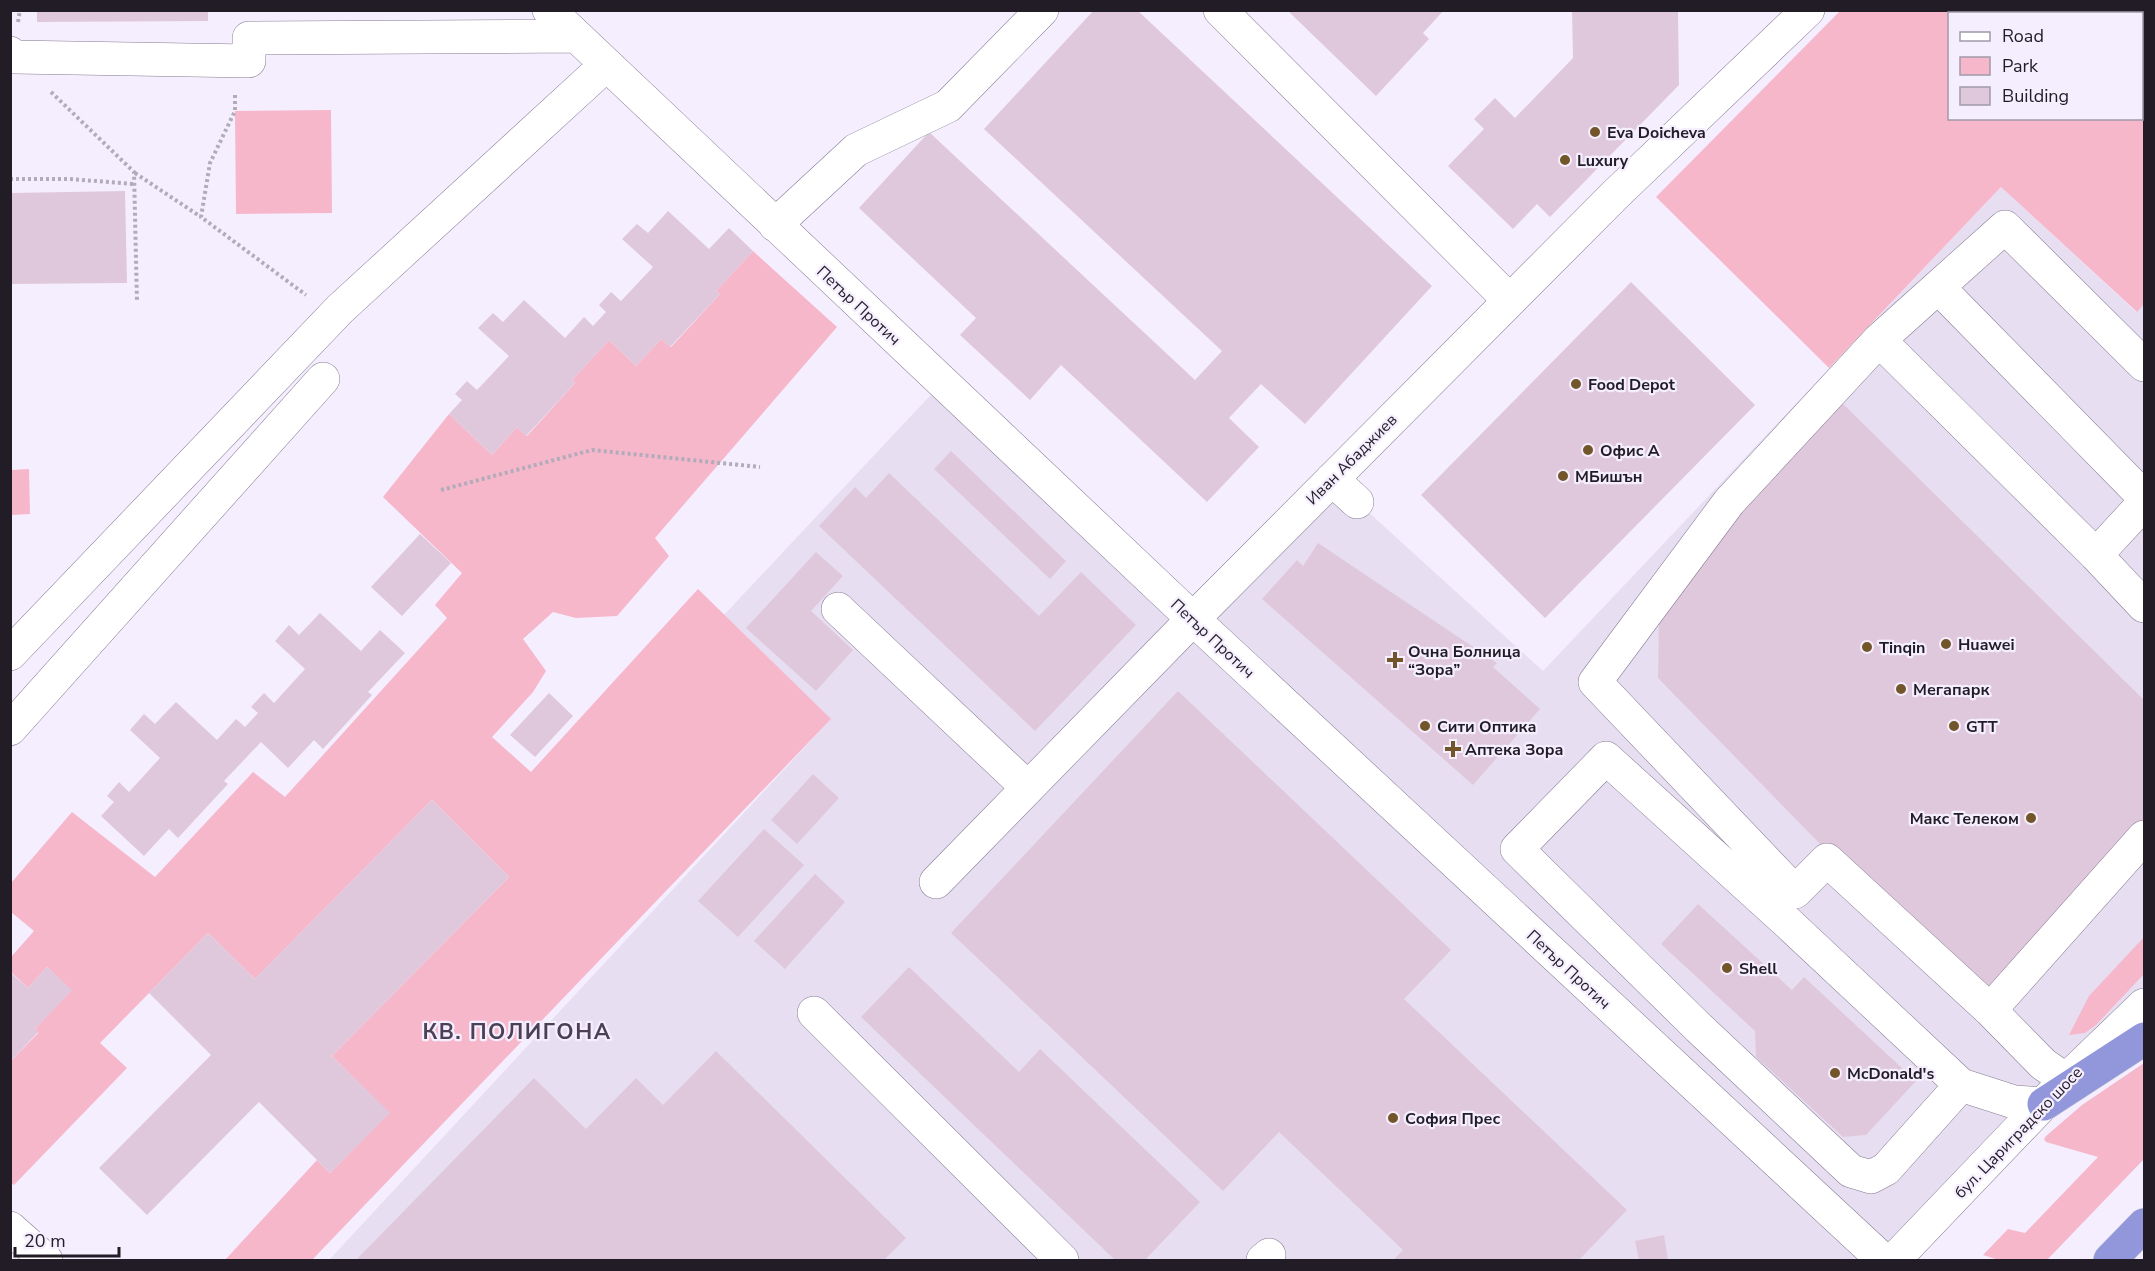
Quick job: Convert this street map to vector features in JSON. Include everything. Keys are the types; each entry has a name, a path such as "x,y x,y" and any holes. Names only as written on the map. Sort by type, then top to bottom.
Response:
{"highway":[{"path":"2044,1104 2145,1039"},
{"path":"2110,1260 2145,1225"}],"street":[{"name":"Петър Протич","path":"549,10 1192,619 1882,1260"},
{"path":"775,225 856,150 948,106 1042,10"},
{"path":"1220,10 1509,300"},
{"name":"Иван Абаджиев","path":"936,882 1192,619 1509,300 1624,202 1809,10"},
{"path":"12,55 249,61 249,38 576,36"},
{"path":"10,654 340,309 606,65"},
{"path":"2066,1080 2043,1064 1990,1010 1827,860 1795,892 1595,681 1729,502 1879,340 2005,227 2145,365"},
{"path":"1938,287 2145,497"},
{"path":"1879,340 2145,606"},
{"path":"10,729 323,379"},
{"path":"1332,479 1357,502"},
{"path":"2096,555 2145,503"},
{"path":"838,609 1028,788"},
{"path":"1961,1085 1886,1169 1871,1178 1851,1171 1699,1028 1517,849 1606,758 1788,923 1961,1085 2014,1102 2044,1104"},
{"path":"1990,1010 2145,837"},
{"name":"бул. Цариградско шосе","path":"1894,1260 2066,1080 2145,1005"},
{"path":"814,1013 1062,1260"},
{"path":"1665,1058 1699,1028"},
{"path":"10,1227 46,1260"}],"path":[{"path":"12,55 134,172 201,217 310,297 340,309"},
{"path":"201,217 210,163 235,111 235,61"},
{"path":"134,172 137,302"},
{"path":"10,179 70,179 134,184"},
{"path":"441,490 592,450 760,467"}],"shaded area":[{"path":"2001,187 2136,312 2144,304 2144,1000 1894,1260 329,1260 830,720 722,617 942,383 1192,619 1332,479 1543,671"}],"green space":[{"path":"1840,11 2132,12 1948,12 1948,120 2143,120 2143,22 2144,304 2137,312 2001,187 1829,368 1656,197"},
{"path":"331,110 332,213 236,214 235,111"},
{"path":"753,251 837,327 655,538 669,556 617,616 576,618 553,612 523,639 546,671 533,692 492,737 531,772 698,589 831,719 312,1260 225,1260 317,1160 330,1173 389,1113 332,1056 509,877 432,800 255,979 208,933 100,1043 127,1068 14,1185 10,1182 10,1062 38,1033 35,1029 71,990 47,967 28,988 11,972 11,957 34,931 11,912 11,883 72,812 155,877 253,772 285,797 447,618 435,605 462,573 383,497 449,414 492,455 517,427 527,436 575,383 572,380 609,340 636,366 661,339 671,347 720,294 716,291"},
{"path":"29,469 30,514 11,515 11,470"},
{"path":"2144,937 2144,974 2096,1025 2085,1033 2069,1035 2089,996"},
{"path":"2144,1063 2144,1159 2047,1260 1999,1260 1983,1255 2008,1229 2025,1233 2098,1157 2046,1142 2044,1139 2046,1136 2082,1105"}],"building":[{"path":"37,10 208,10 208,21 37,22"},
{"path":"1094,10 1137,10 1432,286 1305,424 1261,384 1229,418 1259,447 1207,502 1061,365 1030,400 960,335 976,318 859,208 929,132 1195,380 1222,351 984,129"},
{"path":"1287,10 1444,10 1423,33 1429,39 1376,96"},
{"path":"1572,10 1678,10 1679,85 1550,217 1537,204 1513,229 1448,166 1484,129 1474,119 1495,98 1515,118 1573,58"},
{"path":"125,191 127,283 10,284 10,193"},
{"path":"668,211 709,249 729,228 753,251 716,291 720,294 670,347 661,339 636,366 609,340 572,380 575,383 526,436 517,427 492,455 449,414 462,400 455,394 467,381 477,390 509,356 478,328 493,313 503,322 524,300 565,338 584,317 593,326 606,312 599,305 611,292 621,301 653,267 622,239 637,224 648,233"},
{"name":"Офис А","path":"1631,282 1755,405 1545,618 1421,495"},
{"name":"Мегапарк","path":"1834,395 2144,700 2144,821 1991,998 1824,848 1658,678 1659,617"},
{"path":"951,451 1066,561 1050,579 934,469"},
{"path":"889,473 1039,616 1081,572 1136,625 1035,731 819,526 855,487 866,498"},
{"path":"420,534 451,563 402,616 371,587"},
{"path":"1318,543 1497,663 1493,667 1540,709 1473,785 1262,599 1297,560 1303,566"},
{"path":"816,552 843,576 811,611 853,650 816,691 746,628"},
{"path":"320,613 361,651 380,630 405,653 368,692 372,695 323,749 314,740 288,768 261,742 224,781 228,784 178,838 169,829 144,856 101,816 114,802 107,796 119,782 129,792 160,758 130,730 144,714 155,724 176,702 217,740 236,719 245,727 258,713 251,707 264,693 274,703 305,669 275,641 289,625 299,635"},
{"path":"1178,691 1451,950 1404,999 1627,1210 1579,1260 1393,1260 1403,1250 1279,1132 1223,1191 951,933"},
{"path":"549,693 573,716 535,757 510,735"},
{"path":"813,774 839,798 797,844 771,820"},
{"path":"432,800 509,877 332,1056 390,1113 330,1173 259,1102 147,1215 99,1168 211,1055 149,993 208,933 255,979"},
{"path":"764,829 804,865 738,937 698,901"},
{"path":"815,874 845,902 785,969 754,941"},
{"path":"1698,904 1792,990 1804,977 1916,1081 1866,1135 1843,1137 1756,1057 1755,1031 1661,944"},
{"path":"47,967 72,990 35,1029 38,1032 10,1062 10,972 28,988"},
{"path":"909,967 1019,1072 1040,1049 1200,1202 1145,1260 1115,1260 861,1017"},
{"path":"716,1051 906,1238 884,1260 356,1260 534,1078 586,1129 636,1078 663,1105"},
{"path":"1664,1235 1668,1260 1639,1260 1635,1241"}],"place":[{"name":"Eva Doicheva","path":"1595,132"},
{"name":"Luxury","path":"1565,160"},
{"name":"Food Depot","path":"1576,384"},
{"name":"Офис А","path":"1588,450"},
{"name":"МБишън","path":"1563,476"},
{"name":"Huawei","path":"1946,644"},
{"name":"Tinqin","path":"1867,647"},
{"name":"Очна Болница “Зора”","path":"1395,660"},
{"name":"Мегапарк","path":"1901,689"},
{"name":"Сити Оптика","path":"1425,726"},
{"name":"GTT","path":"1954,726"},
{"name":"Аптека Зора","path":"1453,749"},
{"name":"Макс Телеком","path":"2031,818"},
{"name":"Shell","path":"1727,968"},
{"name":"McDonald's","path":"1835,1073"},
{"name":"София Прес","path":"1393,1118"}],"district":[{"name":"КВ. ПОЛИГОНА","path":"517,1031"}]}
